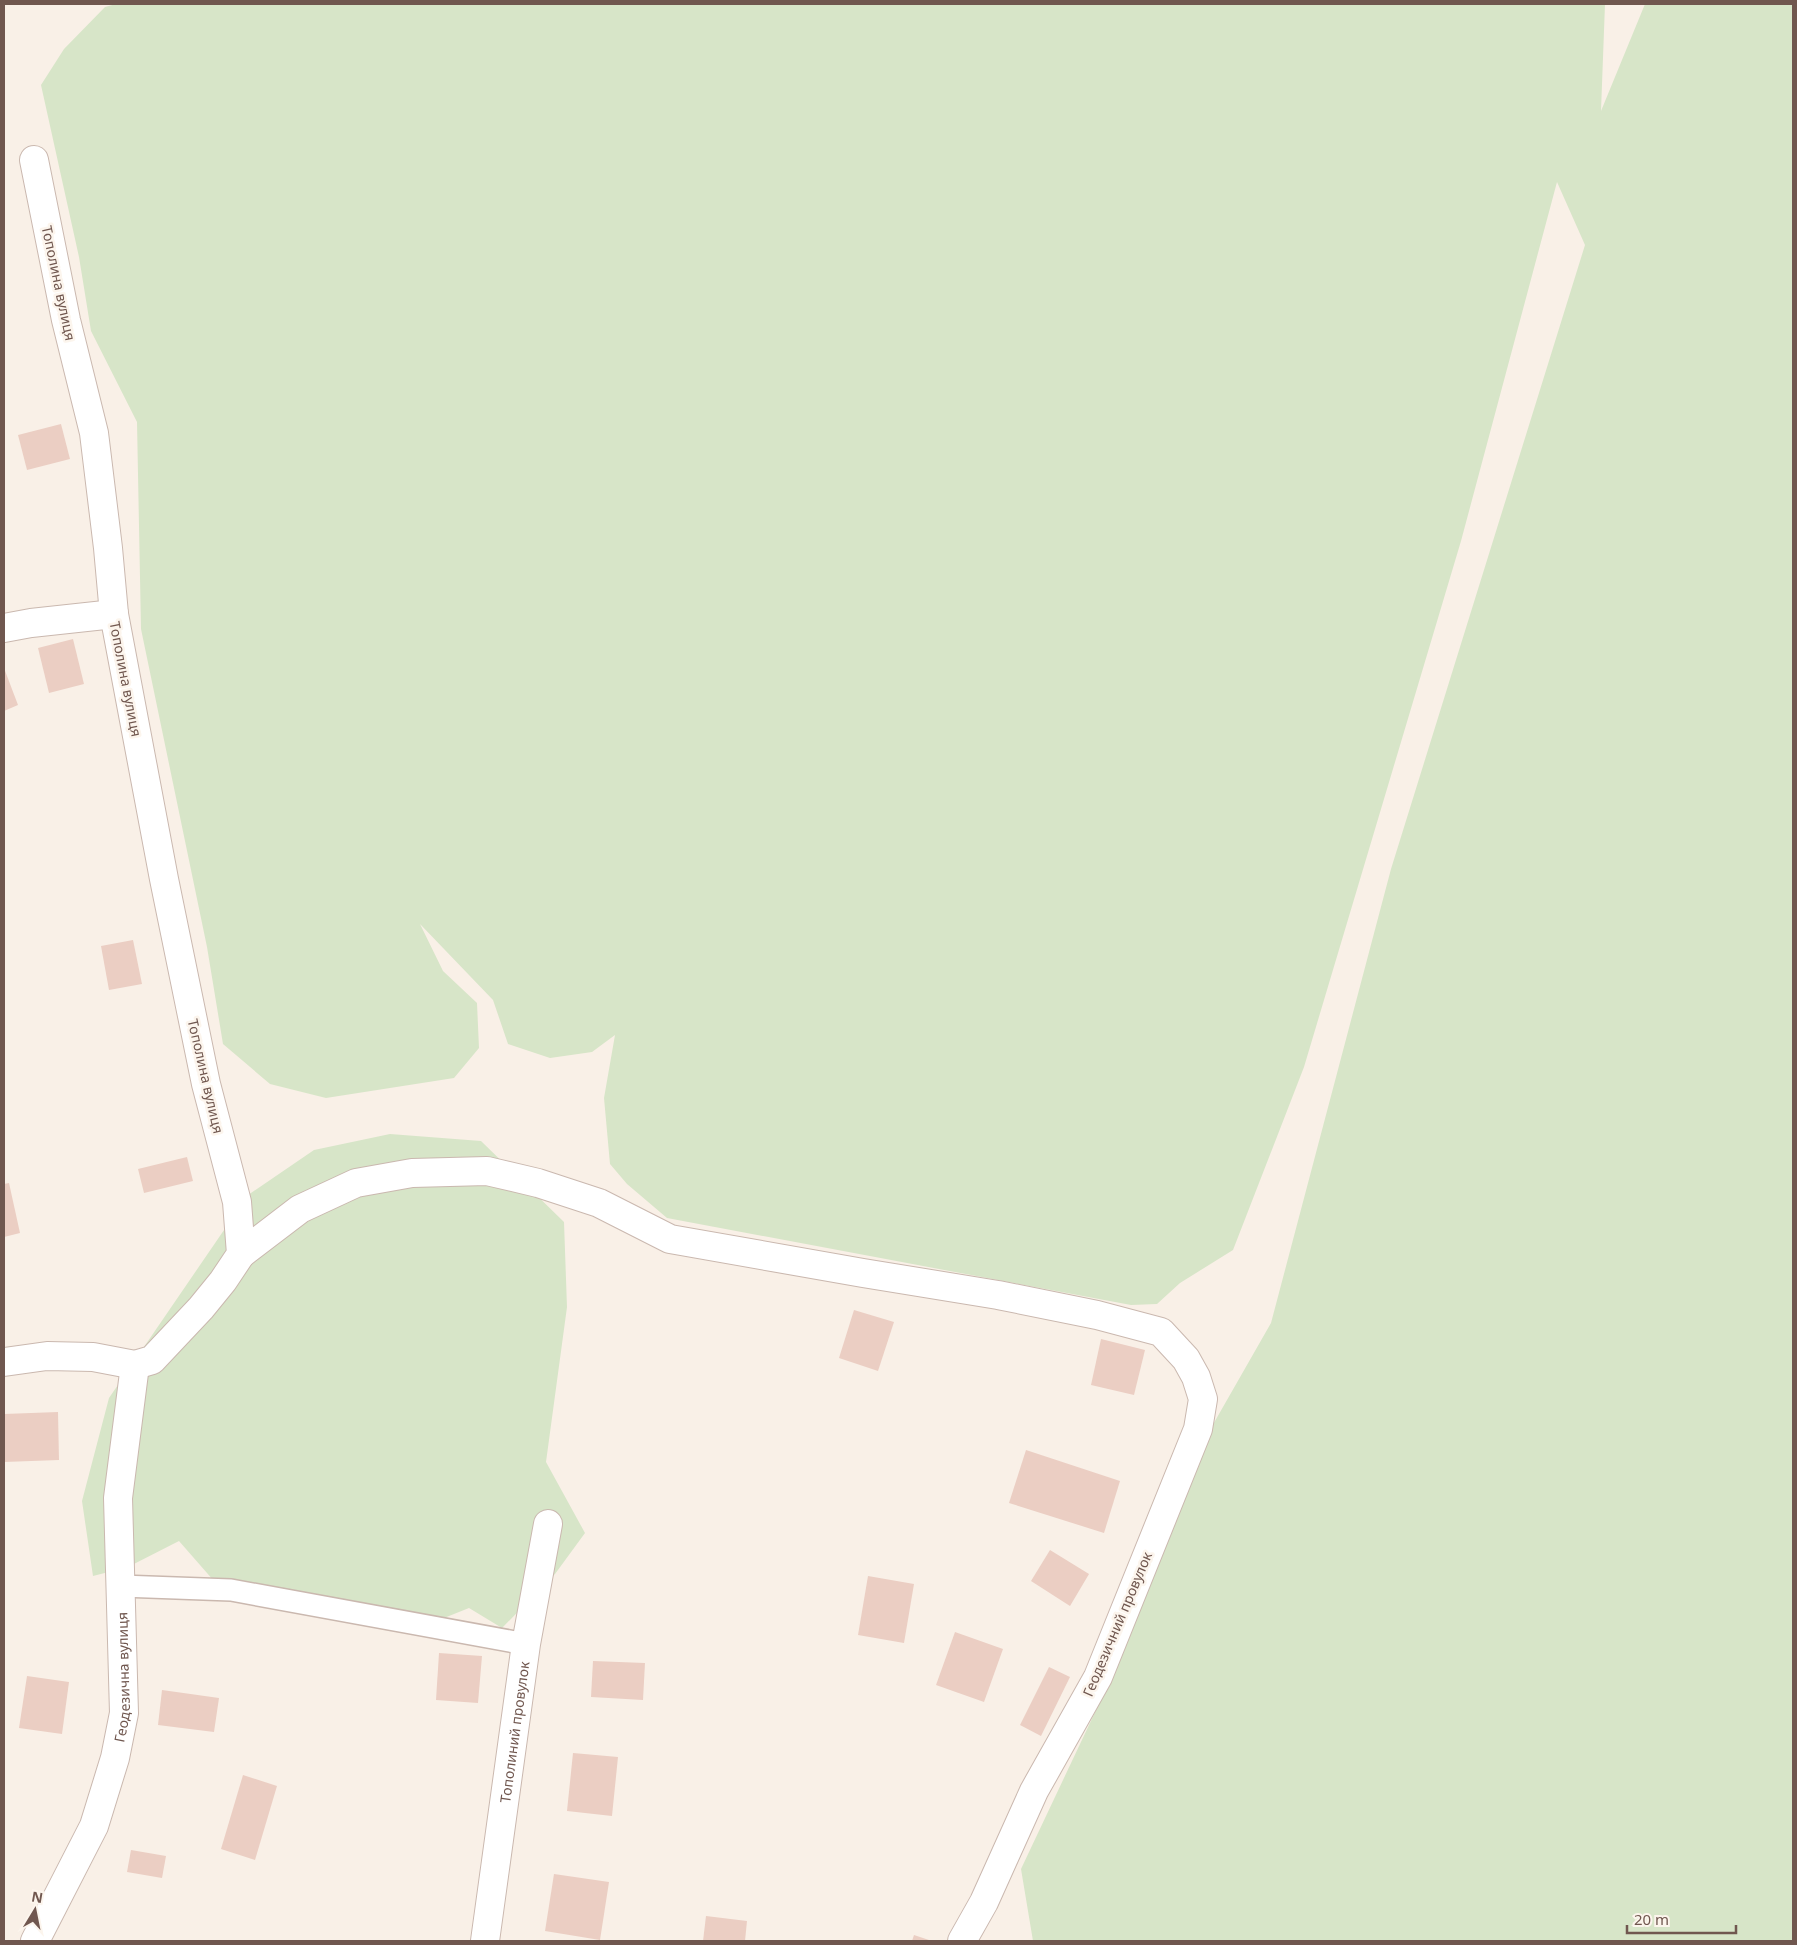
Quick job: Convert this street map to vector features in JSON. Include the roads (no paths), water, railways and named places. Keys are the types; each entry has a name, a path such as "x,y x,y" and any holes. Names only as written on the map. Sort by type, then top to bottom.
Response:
{"street":[{"name":"Тополина вулиця","path":"34,160 66,320 94,433 114,614 164,879 202,1064 237,1202 241,1254"},
{"name":"Тополина вулиця","path":"4,628 31,623 114,614"},
{"name":"Геодезичний провулок","path":"241,1254 300,1209 356,1183 412,1173 487,1171 538,1183 599,1203 670,1239 863,1274 998,1295 1097,1315 1161,1332 1186,1359 1196,1377 1203,1400 1198,1429 1098,1677 1034,1791 984,1902 962,1941"},
{"path":"4,1362 47,1356 93,1357 135,1365 152,1360 201,1308 223,1281 241,1254"},
{"name":"Геодезична вулиця","path":"35,1941 94,1826 115,1758 124,1712 118,1498 135,1365"},
{"name":"Тополиний провулок","path":"485,1941 526,1644 548,1524"}],"lane":[{"path":"121,1586 231,1590 526,1644"}]}
